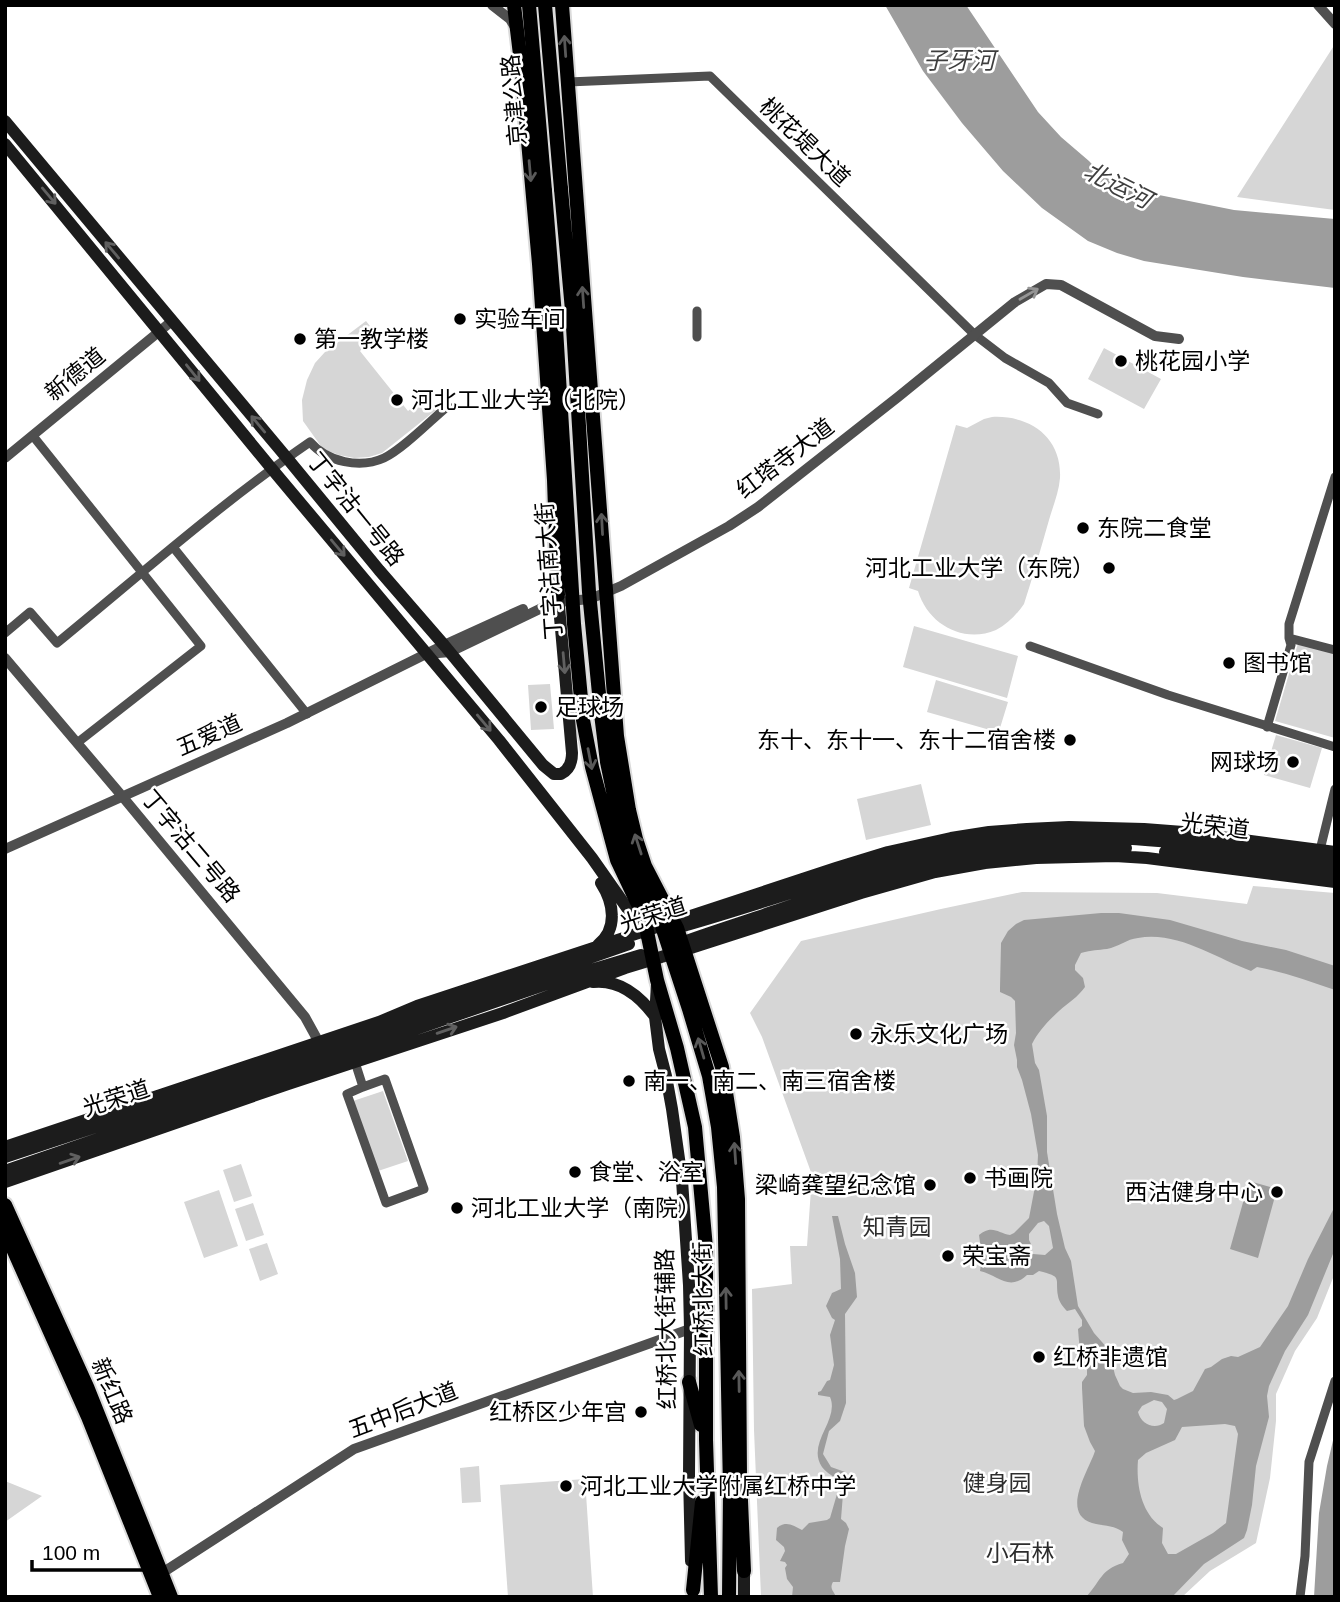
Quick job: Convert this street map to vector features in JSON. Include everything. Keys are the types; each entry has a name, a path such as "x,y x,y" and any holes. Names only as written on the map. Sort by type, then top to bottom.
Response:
{"main road":[{"path":"514,5 539,264 565,598"},
{"name":"京津公路","path":"528,5 545,191"},
{"name":"京津公路","path":"545,5 561,189"},
{"path":"562,5 616,726 636,839 722,1068 733,1137 738,1199 740,1477 744,1597"},
{"name":"丁字沽一号路","path":"5,121 379,570 543,765 554,774 561,774 569,767 572,753 565,598"},
{"name":"丁字沽一号路","path":"5,144 499,740 592,858 646,933"},
{"name":"丁字沽南大街","path":"561,189 572,310 590,595 607,762 622,834 634,870 673,938"},
{"name":"丁字沽南大街","path":"545,191 563,435 565,598 592,767 617,860 641,909 646,933"},
{"path":"554,480 563,435"},
{"name":"光荣道","path":"673,938 882,865 942,851 1010,840 1063,837 1131,838 1198,844 1316,865 1335,872"},
{"path":"580,843 606,891 611,908 610,932 597,946"},
{"path":"5,1182 322,1057 379,1022 417,1006 597,946 646,933 673,938 861,893 935,872 998,862 1036,858 1136,857 1316,865 1335,852"},
{"name":"光荣道","path":"1316,865 1335,862"},
{"path":"1316,865 1335,882"},
{"name":"光荣道","path":"5,1171 322,1057 646,933"},
{"name":"红桥北大街","path":"646,933 695,1127 706,1248 706,1473 711,1597"},
{"path":"5,1147 322,1057 355,1062 503,1013 625,968 652,956 673,938"},
{"name":"红桥北大街","path":"673,938 709,1076 723,1175 730,1489 729,1597"},
{"name":"光荣道","path":"5,1157 561,979 652,956"},
{"name":"红桥北大街辅路","path":"657,980 655,1017 682,1180 691,1329 690,1540 693,1593"},
{"path":"586,983 601,981 622,987 639,998 677,1048"},
{"name":"新红路","path":"5,1205 88,1388 165,1595"},
{"name":"新红路","path":"5,1231 157,1575"},
{"path":"689,1382 706,1440"},
{"path":"693,1593 706,1473"},
{"path":"730,1489 744,1571"}],"street":[{"path":"492,5 510,19 517,30"},
{"path":"1318,5 1335,24"},
{"name":"桃花堤大道","path":"568,82 710,76 975,335 1005,358 1049,383 1068,403 1098,414"},
{"name":"红塔寺大道","path":"565,598 606,592 621,586 729,526 758,507 1015,302 1046,284 1061,285 1155,335 1179,339"},
{"path":"697,311 697,337"},
{"name":"新德道","path":"5,458 172,321"},
{"path":"5,633 30,612 57,643 272,468 310,442 321,453 337,460 367,463 385,458 448,406"},
{"path":"33,436 201,646 77,743"},
{"path":"1267,727 1291,645 1289,624 1335,477"},
{"path":"173,547 307,714"},
{"name":"五爱道","path":"5,849 307,714 535,603 565,598"},
{"path":"1289,638 1335,650"},
{"path":"1030,646 1168,695 1335,747"},
{"name":"丁字沽二号路","path":"5,658 305,1017 322,1057"},
{"path":"1316,865 1335,789"},
{"path":"355,1062 363,1087"},
{"path":"385,1079 424,1189 386,1203 347,1094 363,1087 385,1079"},
{"name":"五中后大道","path":"157,1575 354,1449 691,1329"},
{"path":"1300,1597 1306,1546 1309,1461 1335,1381"}],"green space":[{"path":"1335,44 1335,210 1237,197"},
{"path":"366,321 377,335 360,351 408,411 427,396 436,410 382,453 354,458 323,449 303,421 302,400 315,363 325,352"},
{"path":"1104,348 1161,379 1144,409 1088,379"},
{"path":"992,417 1019,420 1041,431 1056,451 1060,478 1024,604 996,630 984,634 959,633 938,622 923,603 918,591 909,588 956,425 967,428"},
{"path":"914,626 1018,656 1007,698 903,667"},
{"path":"1299,640 1335,650 1335,738 1275,721"},
{"path":"936,680 1008,702 1000,728 990,730 927,712"},
{"name":"足球场","path":"550,684 554,729 531,730 528,685"},
{"name":"网球场","path":"1276,735 1322,748 1310,788 1264,775"},
{"path":"921,784 931,825 866,840 857,799"},
{"path":"1253,886 1335,893 1335,1273 1317,1318 1295,1351 1276,1394 1270,1478 1256,1543 1210,1571 1182,1597 761,1597 754,1430 752,1289 792,1284 790,1246 807,1246 812,1175 762,1037 750,1013 801,941 1022,892 1157,893 1247,904"},
{"path":"383,1091 408,1161 378,1171 353,1101"},
{"path":"241,1164 252,1196 234,1202 223,1170"},
{"path":"219,1190 238,1246 204,1258 184,1202"},
{"path":"253,1203 264,1235 246,1241 235,1209"},
{"path":"267,1243 278,1274 260,1281 249,1249"},
{"path":"479,1466 481,1502 462,1503 460,1468"},
{"path":"585,1479 593,1597 508,1597 500,1485"},
{"path":"5,1481 42,1496 5,1522"}],"water":[{"name":"子牙河","path":"885,5 966,5 1038,112 1104,177 1139,191 1234,210 1335,219 1335,288 1144,261 1088,241 1042,208 1003,171 923,71"},
{"path":"1119,913 1170,920 1242,941 1286,950 1335,966 1335,990 1267,969 1257,967 1251,971 1196,947 1167,938 1134,939 1111,948 1081,953 1075,970 1083,978 1085,987 1047,1023 1032,1044 1047,1116 1047,1152 1057,1214 1071,1261 1078,1306 1094,1333 1109,1350 1115,1375 1123,1389 1133,1393 1168,1395 1174,1400 1193,1391 1205,1369 1222,1359 1238,1357 1260,1347 1288,1306 1335,1206 1335,1249 1308,1315 1285,1351 1269,1386 1269,1417 1256,1466 1252,1505 1244,1538 1204,1564 1172,1597 1086,1597 1105,1573 1123,1563 1129,1554 1122,1540 1123,1532 1092,1523 1083,1518 1078,1510 1079,1490 1095,1451 1084,1426 1082,1382 1087,1370 1081,1366 1078,1329 1082,1326 1082,1320 1075,1309 1067,1311 1061,1304 1056,1279 1052,1275 1039,1271 1021,1280 1009,1282 980,1271 982,1257 979,1235 991,1230 1010,1235 1029,1218 1037,1176 1038,1155 1031,1114 1017,1067 1014,1045 1015,1001 1000,992 1001,943 1008,931 1024,920","holes":["1044,1221 1049,1226 1053,1248 1045,1255 1033,1254 1029,1234 1038,1223","1154,1400 1162,1402 1167,1409 1164,1423 1156,1426 1145,1423 1138,1412 1142,1406","1225,1424 1235,1426 1238,1434 1226,1523 1176,1554 1168,1554 1162,1543 1163,1528 1150,1515 1142,1498 1138,1460 1146,1453 1175,1440 1182,1427"]},
{"path":"1249,1181 1277,1189 1258,1258 1230,1249"},
{"path":"832,1216 838,1216 855,1273 857,1297 845,1314 846,1403 840,1421 829,1431 823,1454 831,1467 845,1472 849,1478 835,1478 823,1468 818,1458 820,1440 832,1406 830,1397 818,1395 830,1380 834,1365 830,1335 835,1320 826,1306 832,1293 841,1289 840,1259"},
{"path":"1335,1432 1335,1597 1314,1597 1319,1513"},
{"path":"841,1493 841,1519 849,1529 840,1582 833,1582 832,1586 836,1597 792,1597 793,1587 787,1579 787,1565 780,1561 785,1551 776,1540 777,1528 787,1524 802,1530 809,1523 827,1520 837,1494"}],"place":[{"name":"实验车间","path":"460,319"},
{"name":"第一教学楼","path":"300,339"},
{"name":"桃花园小学","path":"1121,361"},
{"name":"河北工业大学（北院）","path":"397,400"},
{"name":"东院二食堂","path":"1083,528"},
{"name":"河北工业大学（东院）","path":"1109,568"},
{"name":"图书馆","path":"1229,663"},
{"name":"足球场","path":"541,707"},
{"name":"东十、东十一、东十二宿舍楼","path":"1070,740"},
{"name":"网球场","path":"1293,762"},
{"name":"永乐文化广场","path":"856,1034"},
{"name":"南一、南二、南三宿舍楼","path":"629,1081"},
{"name":"食堂、浴室","path":"575,1172"},
{"name":"书画院","path":"970,1178"},
{"name":"梁崎龚望纪念馆","path":"930,1185"},
{"name":"西沽健身中心","path":"1277,1192"},
{"name":"河北工业大学（南院）","path":"457,1208"},
{"name":"荣宝斋","path":"948,1256"},
{"name":"红桥非遗馆","path":"1039,1357"},
{"name":"红桥区少年宫","path":"641,1412"},
{"name":"河北工业大学附属红桥中学","path":"566,1486"}],"water label":[{"name":"北运河","path":"1118,185"}],"park label":[{"name":"知青园","path":"897,1227"},
{"name":"健身园","path":"997,1483"},
{"name":"小石林","path":"1020,1553"}]}
